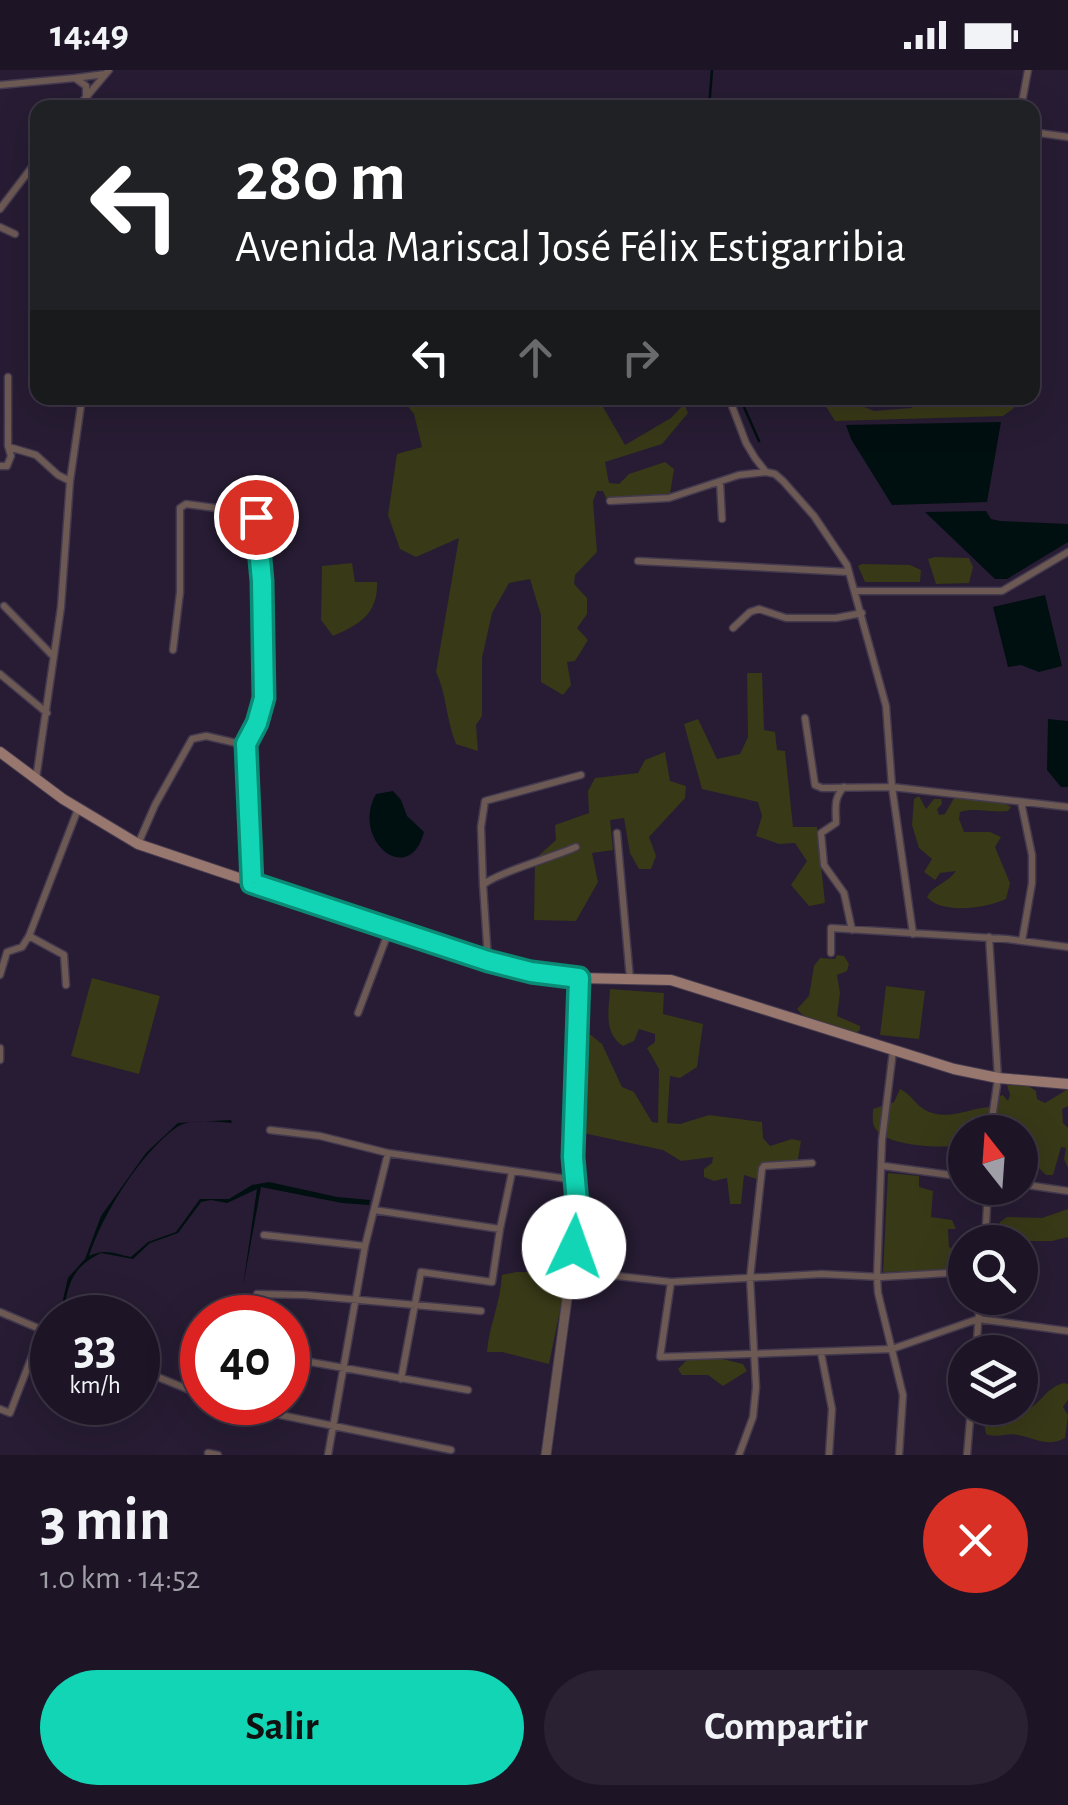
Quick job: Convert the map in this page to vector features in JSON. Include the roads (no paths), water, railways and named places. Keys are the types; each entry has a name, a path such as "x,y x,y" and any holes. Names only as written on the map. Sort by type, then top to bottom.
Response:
{"main road":[{"path":"0,752 78,809 138,844 488,961 579,978 671,980 893,1050 998,1078 1068,1084"}],"street":[{"path":"1022,100 1028,70"},
{"path":"0,86 107,72"},
{"path":"83,100 107,72"},
{"path":"75,78 86,86 86,95"},
{"path":"1040,133 1068,137"},
{"path":"0,209 30,170"},
{"path":"0,227 15,234"},
{"path":"0,466 10,462 8,377"},
{"path":"36,780 61,607 70,481 81,405"},
{"path":"732,405 746,443 766,472"},
{"path":"8,446 36,455 70,481"},
{"path":"610,501 669,498 739,475 766,472 783,481 834,542 856,591 886,706 892,786 913,934"},
{"path":"720,482 722,519"},
{"path":"172,650 179,612 180,508 184,504 253,513 262,581 264,698 246,744 252,883"},
{"path":"856,591 1002,591 1068,552"},
{"path":"638,561 849,572"},
{"path":"4,606 54,657"},
{"path":"733,628 759,609 786,618 836,618 862,613"},
{"path":"0,674 47,713"},
{"path":"805,718 815,786 892,786 1068,807"},
{"path":"138,844 192,739 206,736 246,744"},
{"path":"488,961 481,827 485,801 581,775"},
{"path":"844,786 834,805 836,823 820,838 824,865 844,893 852,930"},
{"path":"1021,802 1032,855 1032,883 1022,940"},
{"path":"0,976 7,952 22,947 29,936 78,809"},
{"path":"617,833 630,979"},
{"path":"483,886 495,876 538,864 576,847"},
{"path":"358,1014 390,927"},
{"path":"831,953 831,928 989,937 1068,947"},
{"path":"29,936 64,955 66,985"},
{"path":"989,937 998,1078 993,1115"},
{"path":"546,1455 574,1247 579,978"},
{"path":"0,1048 0,1060"},
{"path":"893,1050 882,1140 877,1277 903,1395 898,1455"},
{"path":"270,1130 576,1180"},
{"path":"328,1455 365,1246 388,1152"},
{"path":"739,1455 753,1418 756,1387 750,1278 763,1168 812,1163"},
{"path":"884,1166 948,1175"},
{"path":"401,1378 420,1275 424,1271 492,1282 512,1172"},
{"path":"1038,1187 1068,1191"},
{"path":"374,1205 501,1224"},
{"path":"264,1235 365,1246"},
{"path":"572,1271 671,1282 822,1274 877,1277 948,1273"},
{"path":"671,1282 660,1357 892,1349 978,1319 1068,1331"},
{"path":"257,1294 481,1311"},
{"path":"0,1312 30,1325"},
{"path":"977,1335 978,1315"},
{"path":"821,1353 832,1409 829,1455"},
{"path":"310,1362 468,1390"},
{"path":"0,1409 10,1413 30,1369"},
{"path":"310,1421 451,1450"},
{"path":"968,1455 970,1425"},
{"path":"208,1453 218,1455"}],"waterway":[{"path":"710,100 712,70"},
{"path":"743,405 759,441"}]}
